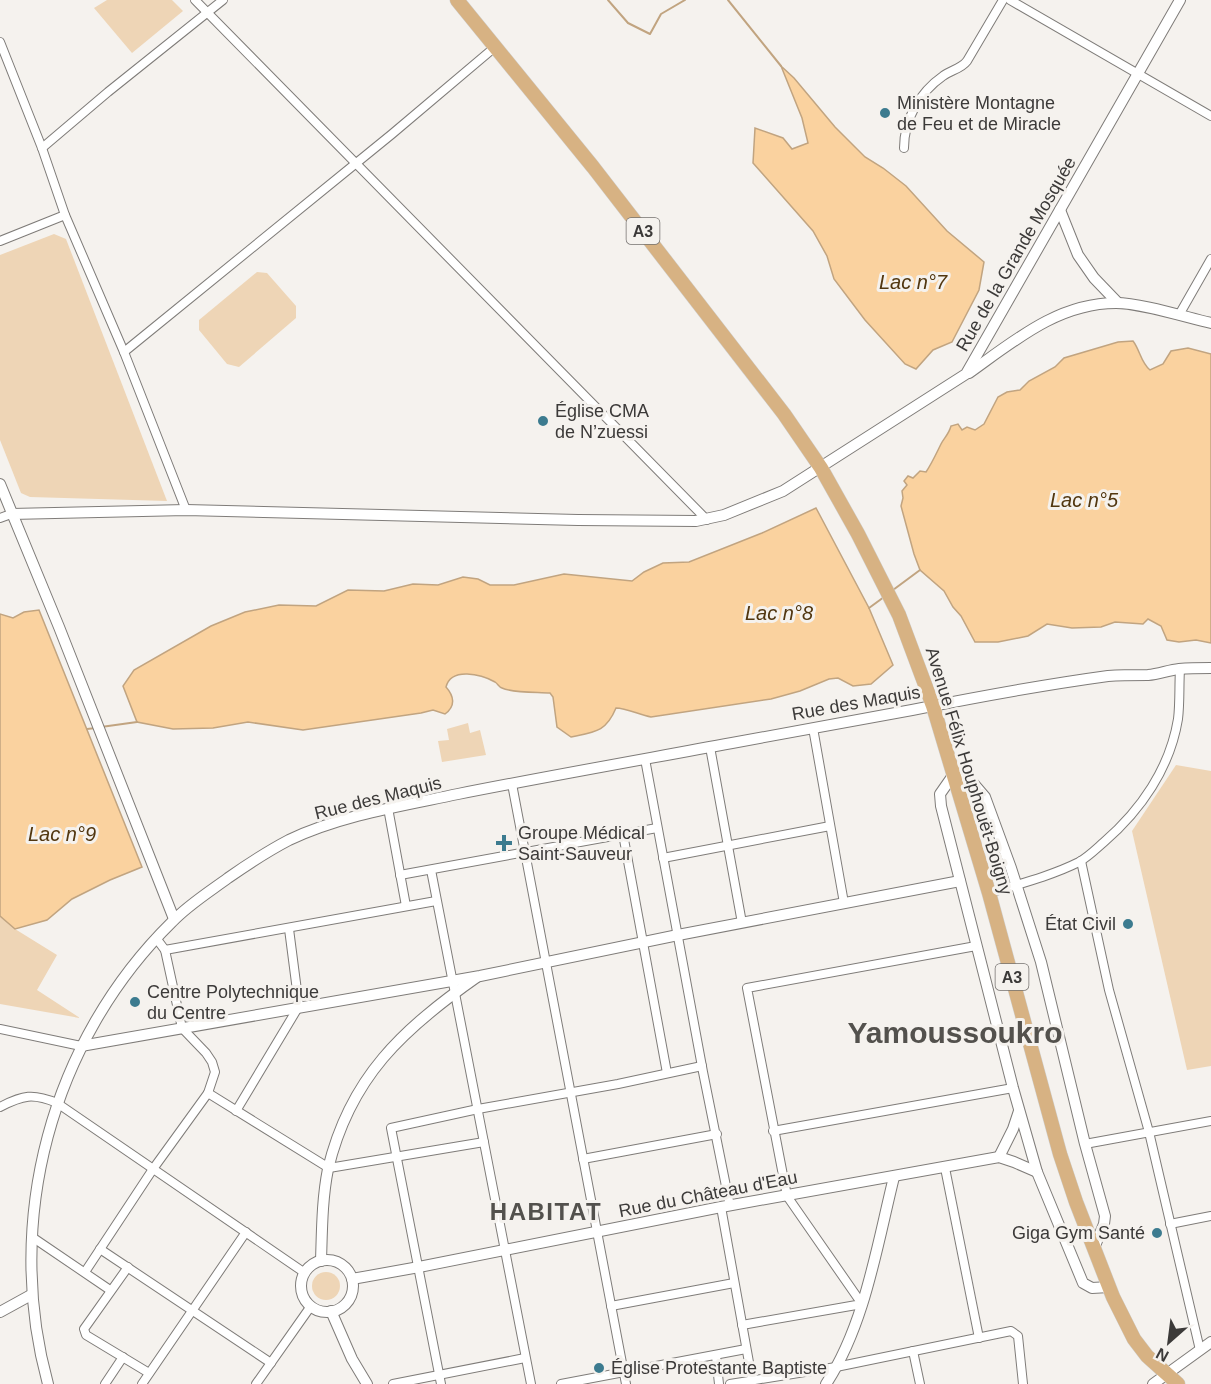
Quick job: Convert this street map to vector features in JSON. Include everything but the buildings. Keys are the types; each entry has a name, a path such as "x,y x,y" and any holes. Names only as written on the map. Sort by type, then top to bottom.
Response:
{"highway":[{"name":"Avenue Félix Houphouët-Boigny","path":"458,0 784,414 821,468 858,534 899,615 933,706 989,893 1060,1154 1094,1248 1134,1339 1166,1375"},
{"name":"A3","path":"1166,1375 1178,1384"}],"street":[{"path":"195,0 707,520"},
{"path":"42,148 223,0"},
{"path":"904,148 906,130 916,102 939,80 967,61 1003,0"},
{"path":"1010,0 1211,116"},
{"name":"Rue de la Grande Mosquée","path":"707,520 783,491 966,374 1180,0"},
{"path":"0,42 66,215 124,352 186,510"},
{"path":"124,352 356,164 495,47"},
{"path":"1060,210 1078,255 1094,279 1118,303"},
{"path":"0,241 66,215"},
{"path":"1179,315 1211,259"},
{"path":"966,374 1011,343 1056,316 1073,309 1118,303 1211,323"},
{"path":"0,484 174,919"},
{"path":"0,518 11,514 186,510 566,520 707,520"},
{"name":"Rue des Maquis","path":"48,1384 31,1295 32,1237 39,1172 57,1103 81,1046 108,1000 156,938 174,919 241,869 289,840 323,827 388,808 933,706 1112,676 1211,668"},
{"path":"989,893 1054,873 1081,861 1122,826 1153,786 1174,737 1178,717 1180,669"},
{"path":"813,728 844,903"},
{"path":"710,747 742,923"},
{"path":"645,759 702,1066 717,1134 734,1283 752,1379"},
{"path":"1094,1248 1105,1216 1085,1144 1041,962 1017,885 985,797 973,783 954,774 945,785 939,800 1013,1088 1037,1172 1083,1283 1092,1288 1110,1287"},
{"path":"512,784 595,1232 626,1384"},
{"path":"388,808 406,906"},
{"path":"663,858 830,826"},
{"path":"400,875 657,828"},
{"path":"623,834 667,1073"},
{"path":"1081,861 1109,990 1149,1132 1200,1350"},
{"path":"431,870 531,1384"},
{"path":"0,1029 81,1046 480,975 960,881"},
{"path":"165,950 436,901"},
{"path":"236,1111 299,1006 289,929"},
{"path":"85,1272 153,1169 208,1093 215,1072 212,1062 182,1028 165,950 156,938"},
{"path":"862,1304 787,1196 747,988 976,946"},
{"path":"321,1261 322,1215 328,1168 350,1109 377,1064 396,1042 454,993 480,975"},
{"path":"441,1379 391,1128 702,1066"},
{"path":"773,1131 1013,1088"},
{"path":"208,1093 328,1168 484,1142"},
{"path":"0,1107 17,1098 33,1095 57,1103 305,1273"},
{"path":"1019,1110 1013,1129 999,1157 1037,1172"},
{"path":"1085,1144 1211,1121"},
{"path":"583,1159 717,1134"},
{"name":"Rue du Château d'Eau","path":"352,1279 999,1157"},
{"path":"945,1168 978,1338"},
{"path":"826,1384 848,1344 862,1304 894,1177"},
{"path":"1170,1224 1211,1216"},
{"path":"142,1384 246,1232"},
{"path":"32,1237 110,1290"},
{"path":"100,1249 271,1363"},
{"path":"331,1260 340,1263 348,1270 352,1279 353,1288 346,1304 331,1311 311,1306 302,1290 305,1273 312,1265 321,1261 331,1260"},
{"path":"128,1267 84,1329 86,1335 149,1373"},
{"path":"611,1306 734,1283"},
{"path":"0,1312 31,1295"},
{"path":"742,1325 862,1304"},
{"path":"256,1384 311,1306"},
{"path":"331,1311 352,1359 367,1384"},
{"path":"730,1384 836,1367 1014,1332 1018,1336 1023,1384"},
{"path":"1153,1384 1211,1342"},
{"path":"561,1384 746,1349"},
{"path":"913,1352 920,1384"},
{"path":"716,1356 719,1384"},
{"path":"105,1384 123,1357"},
{"path":"393,1384 441,1379 525,1358"}],"shaded area":[{"path":"107,0 172,0 183,11 132,53 94,8"},
{"path":"54,234 66,239 167,501 30,497 21,493 0,440 0,255"},
{"path":"257,272 267,273 296,306 296,318 239,367 227,364 199,330 199,320"},
{"path":"468,723 470,733 480,730 486,755 442,762 438,741 449,740 447,729"},
{"path":"1176,765 1211,771 1211,1066 1187,1070 1132,831"},
{"path":"0,916 15,929 57,955 37,990 80,1018 0,1004"},
{"path":"326,1272 336,1276 340,1286 336,1296 326,1300 316,1296 312,1286 316,1276"}],"water":[{"name":"Lac n°7","path":"781,66 865,157 906,186 947,231 984,262 979,290 952,342 933,350 916,369 905,364 865,320 834,279 827,256 813,231 753,163 755,128 783,138 792,149 808,143 802,118"},
{"name":"Lac n°5","path":"1133,341 1150,370 1163,364 1171,351 1188,348 1211,354 1211,643 1196,640 1179,642 1167,640 1161,626 1148,619 1143,624 1115,622 1101,627 1072,628 1047,624 1028,636 998,642 975,642 944,591 920,570 901,506 902,491 907,485 904,481 908,476 913,478 920,471 926,472 951,426 958,424 962,430 967,427 975,430 984,424 998,397 1007,392 1020,390 1029,381 1055,367 1064,358 1118,342"},
{"name":"Lac n°8","path":"816,508 869,608 893,665 871,684 853,686 838,678 829,679 800,691 771,699 651,717 616,708 608,722 599,730 571,737 557,727 553,697 550,693 506,690 489,679 467,674 454,677 449,681 446,687 451,694 452,704 445,714 433,710 303,730 248,722 213,728 173,729 137,722 123,686 134,670 211,626 245,612 279,605 316,606 348,590 384,591 413,584 438,585 463,577 478,579 490,585 514,585 564,574 632,581 663,563 689,562 762,533"},
{"name":"Lac n°9","path":"39,610 142,867 72,899 47,920 15,929 0,916 0,614 13,618 24,612"}],"waterway":[{"path":"608,0 628,23 650,34 661,14 685,0"},
{"path":"728,0 781,66"},
{"path":"893,590 920,570"},
{"path":"869,608 884,597"},
{"path":"101,727 137,722"},
{"path":"87,729 96,728"}],"place":[{"name":"Ministère Montagne de Feu et de Miracle","path":"885,113"},
{"name":"Église CMA de N’zuessi","path":"543,421"},
{"name":"Groupe Médical Saint-Sauveur","path":"504,843"},
{"name":"État Civil","path":"1128,924"},
{"name":"Centre Polytechnique du Centre","path":"135,1002"},
{"name":"Giga Gym Santé","path":"1157,1233"},
{"name":"Église Protestante Baptiste","path":"599,1368"}],"district":[{"name":"Yamoussoukro","path":"955,1032"},
{"name":"HABITAT","path":"546,1211"}]}
